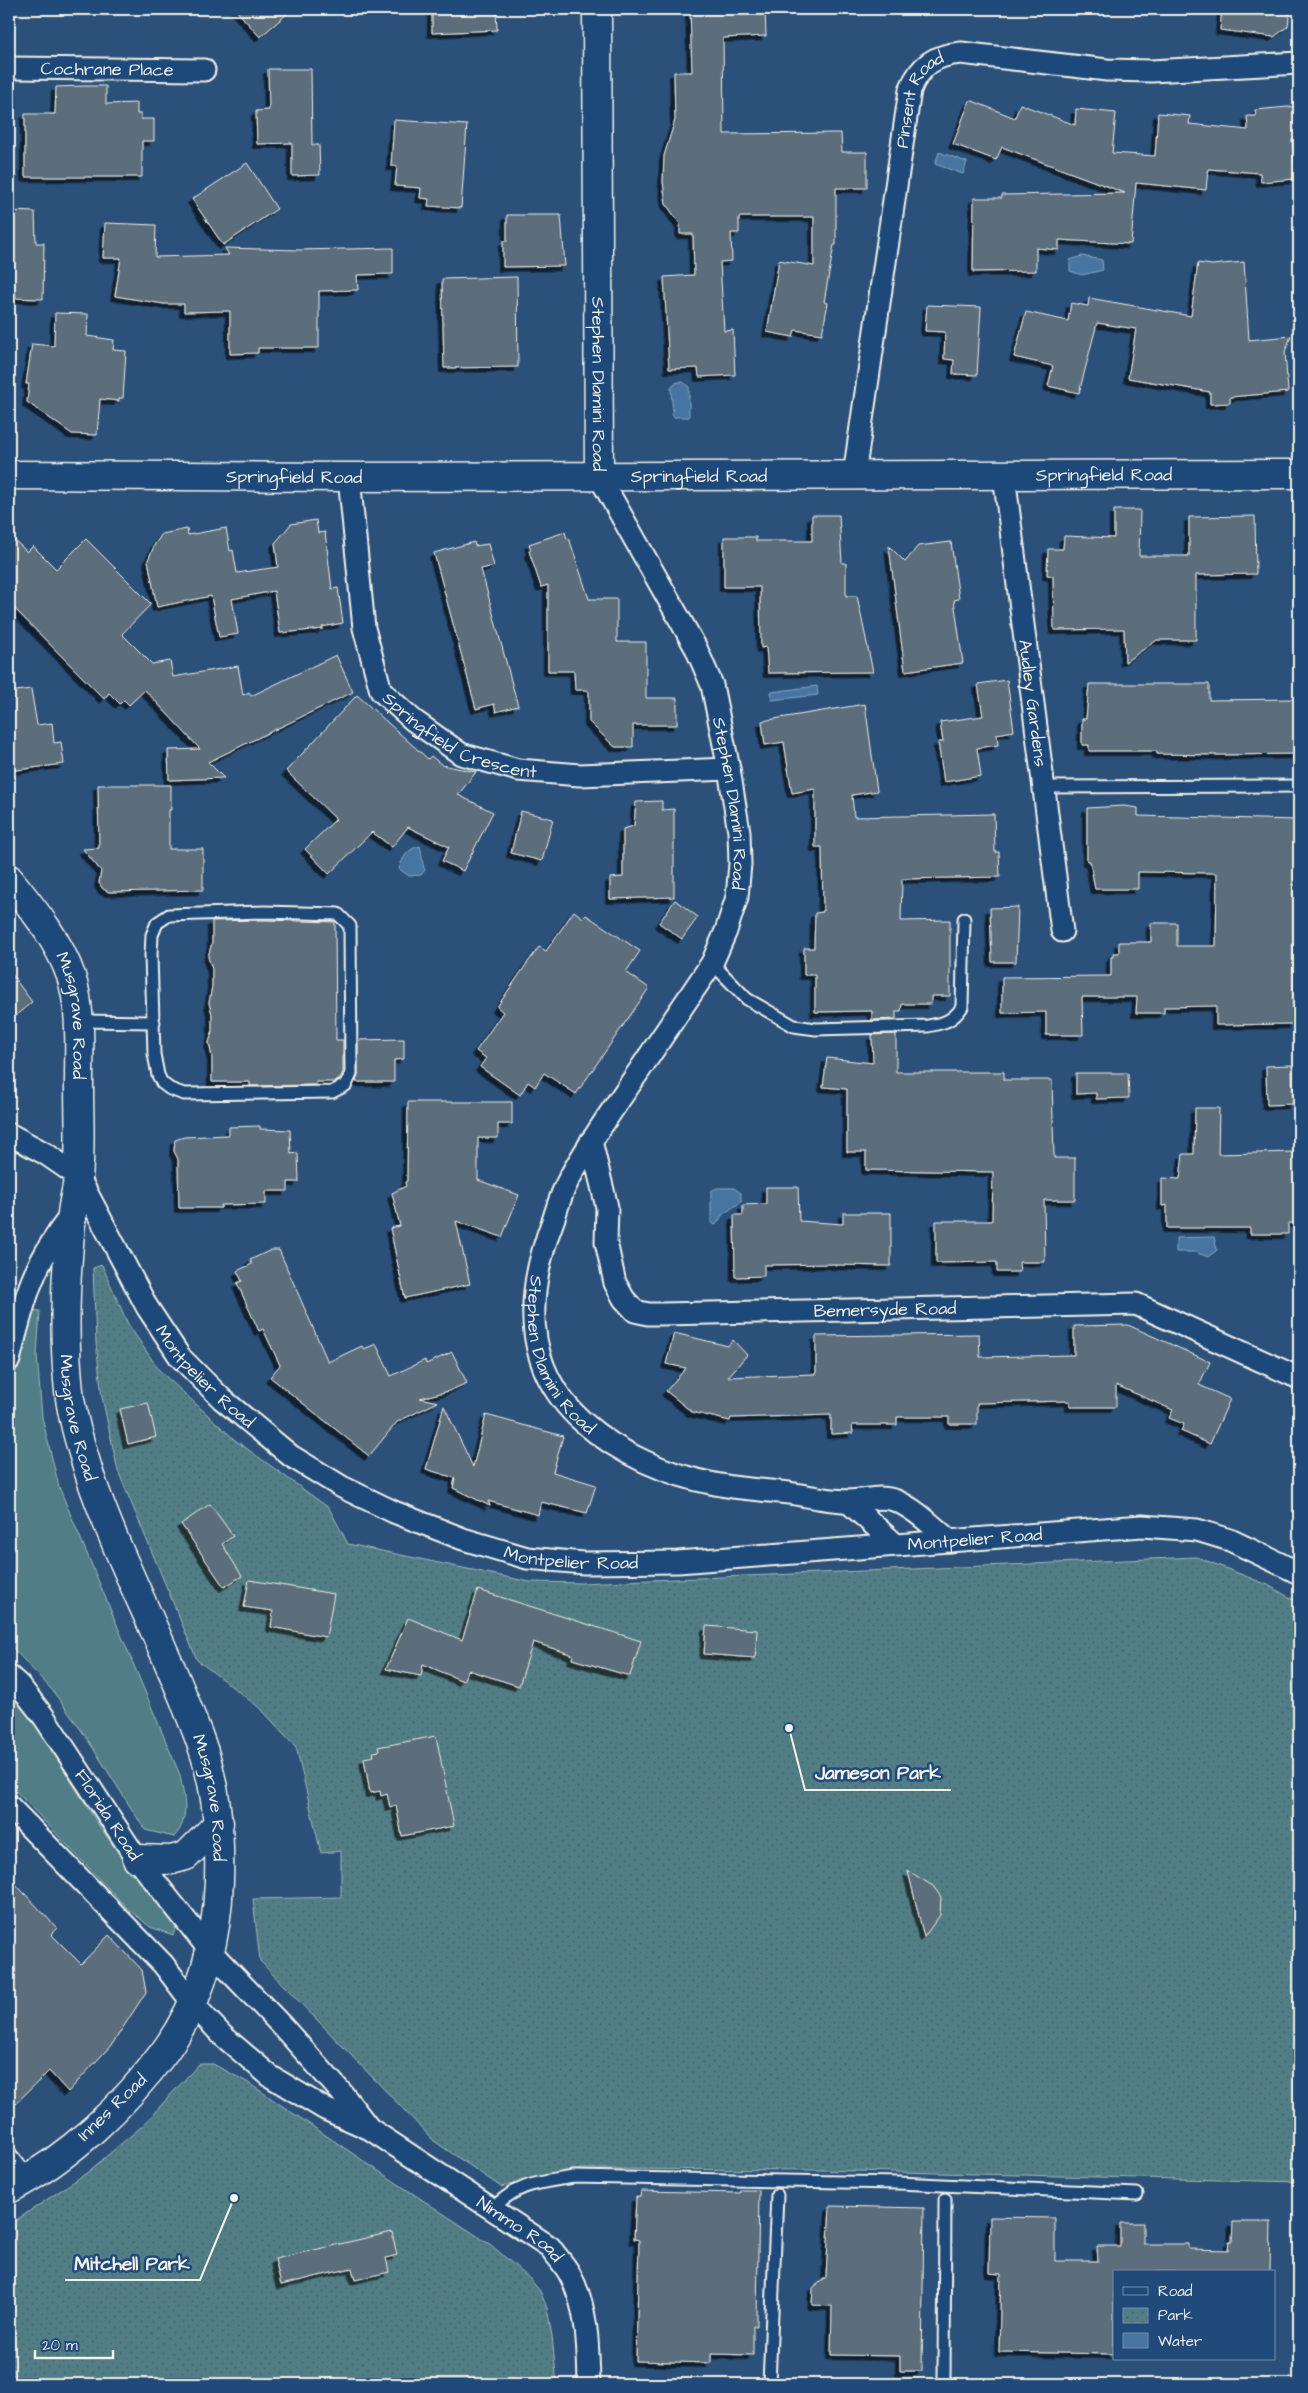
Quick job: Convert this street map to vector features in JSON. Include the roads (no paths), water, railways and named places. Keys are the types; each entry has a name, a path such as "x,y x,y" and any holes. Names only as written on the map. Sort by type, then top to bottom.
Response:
{"street":[{"name":"Stephen Dlamini Road","path":"597,9 599,476 696,648 712,686 729,769 739,832 740,864 738,898 712,963 592,1141 568,1181 544,1242 534,1284 534,1317 538,1351 553,1388 563,1403 600,1436 645,1463 714,1484 848,1501 879,1498 891,1499 903,1504 919,1515 950,1540"},
{"name":"Pinsent Road","path":"854,475 910,90 918,74 929,62 945,54 961,53 1107,70 1151,71 1299,63"},
{"name":"Cochrane Place","path":"9,68 204,70"},
{"name":"Springfield Road","path":"9,475 349,477 1299,474"},
{"name":"Audley Gardens","path":"1004,475 1062,931"},
{"name":"Springfield Crescent","path":"349,477 364,628 382,691 413,720 461,754 518,770 580,775 729,769"},
{"name":"Musgrave Road","path":"9,879 55,940 72,978 79,1021 78,1176 72,1214 66,1294 68,1382 80,1444 106,1523 189,1712 210,1771 219,1823 218,1909 212,1952 194,2005"},
{"name":"Montpelier Road","path":"9,1134 46,1154 78,1176 147,1307 180,1357 222,1399 291,1456 342,1487 394,1512 463,1539 527,1558 584,1564 678,1562 1142,1526 1197,1530 1230,1540 1299,1574"},
{"name":"Bemersyde Road","path":"592,1141 607,1207 606,1242 615,1283 624,1299 635,1310 648,1314 662,1314 1136,1304 1299,1378"},
{"path":"9,1360 25,1296 37,1265 72,1214"},
{"path":"848,1501 895,1544"},
{"name":"Florida Road","path":"9,1676 19,1685 44,1717 137,1859 212,1952"},
{"path":"9,1806 163,1964 194,2005"},
{"path":"137,1859 171,1860 186,1856 219,1823"},
{"name":"Nimmo Road","path":"212,1952 342,2092 370,2129"},
{"name":"Nimmo Road","path":"194,2005 223,2036 270,2076 325,2109 370,2129 550,2247 569,2273 582,2304 587,2336 589,2384"},
{"name":"Innes Road","path":"19,2183 65,2152 106,2117 151,2069 173,2040 194,2005"}],"lane":[{"path":"1044,787 1299,786"},
{"path":"264,912 328,913 338,914 350,926 351,1074 346,1085 340,1089 332,1092 242,1095 184,1094 170,1089 162,1082 158,1075 154,1054 154,1022 152,935 157,923 169,915 264,912"},
{"path":"712,963 729,983 748,999 794,1026 816,1029 928,1026 946,1023 955,1017 962,1007 964,919"},
{"path":"79,1021 154,1022"},
{"path":"9,2152 19,2183"},
{"path":"492,2209 508,2193 533,2184 573,2177 898,2182 1137,2194"},
{"path":"769,2384 777,2195"},
{"path":"944,2384 945,2199"}],"water":[{"path":"939,152 967,162 963,174 935,164"},
{"path":"1082,256 1102,260 1103,270 1082,275 1070,271 1070,260"},
{"path":"677,382 683,382 689,387 689,417 673,417 671,388"},
{"path":"817,686 818,695 772,700 771,692"},
{"path":"420,846 425,870 421,875 409,876 399,869 409,851"},
{"path":"717,1188 734,1188 741,1193 741,1202 723,1214 716,1225 711,1223 711,1191"},
{"path":"1214,1237 1217,1250 1208,1257 1195,1252 1176,1252 1176,1238"}],"place":[{"name":"Jameson Park","path":"789,1728"},
{"name":"Mitchell Park","path":"234,2198"}]}
